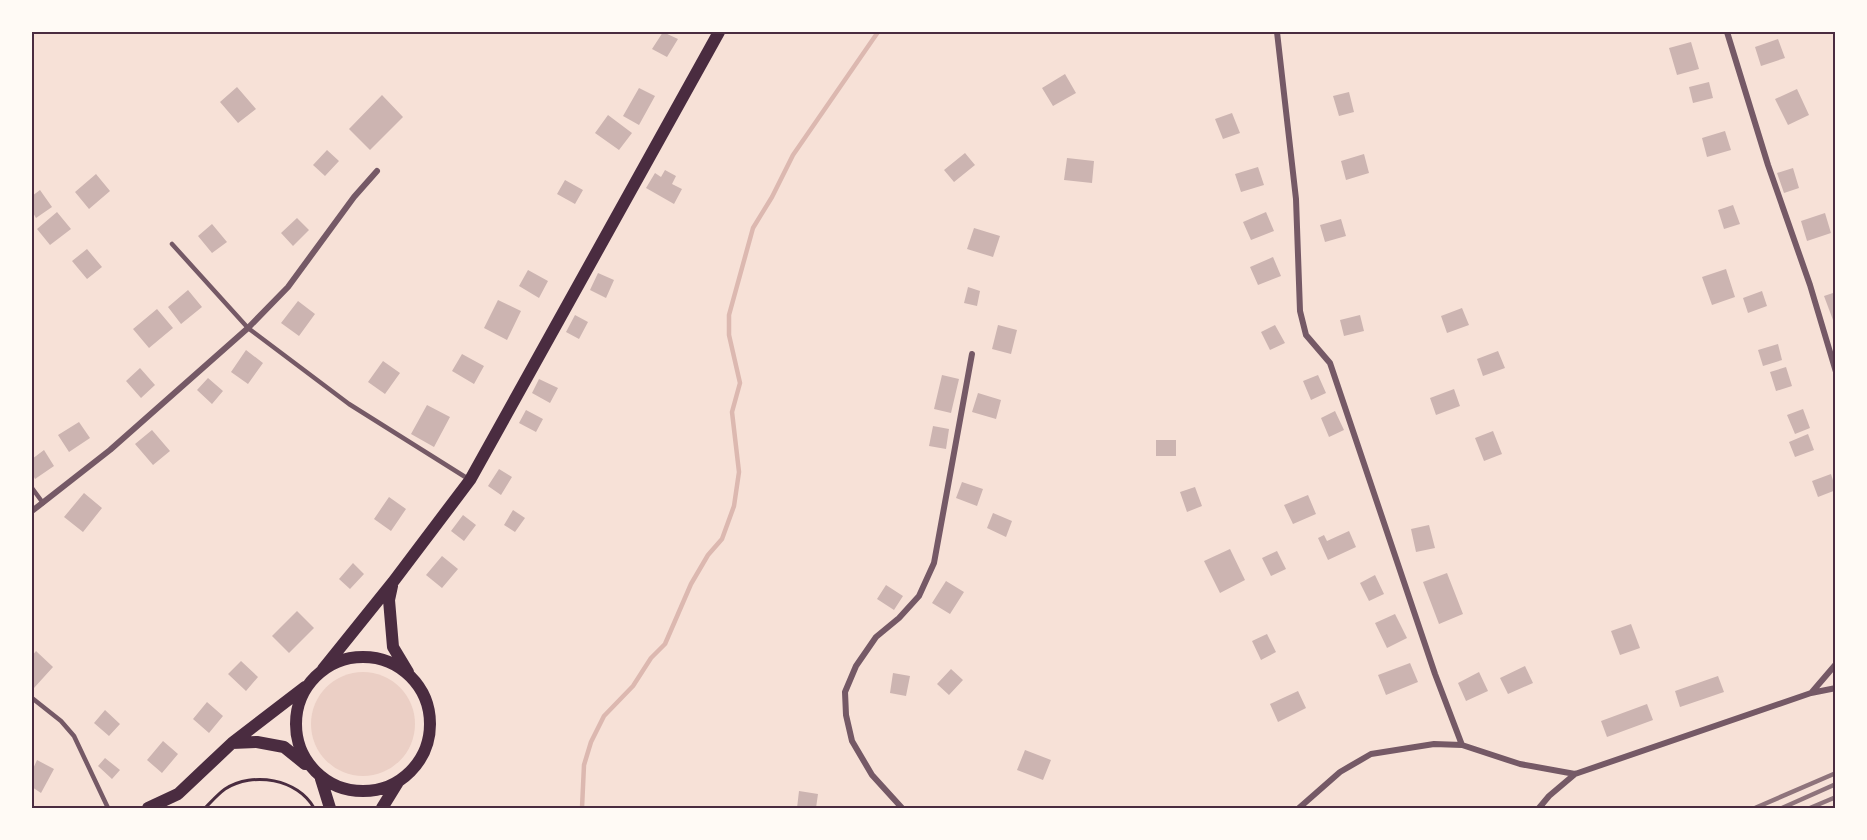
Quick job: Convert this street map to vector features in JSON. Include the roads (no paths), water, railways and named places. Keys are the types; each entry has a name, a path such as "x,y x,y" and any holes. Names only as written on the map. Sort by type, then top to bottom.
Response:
{"main road":[{"path":"148,808 178,794 232,743 307,685 323,669 393,582 470,480 719,32"},
{"path":"307,685 297,707 295,730 300,751 321,779 348,791 369,792 398,782 408,775 422,759 429,739 430,717 424,695 393,647 389,600 393,582"},
{"path":"323,669 344,659 368,657 391,662 410,676"},
{"path":"232,743 257,742 284,747 312,769"},
{"path":"321,779 330,808"},
{"path":"382,808 398,782"}],"street":[{"path":"1277,32 1296,199 1300,311 1306,335 1330,363 1462,746"},
{"path":"1727,32 1768,165 1810,285 1836,372"},
{"path":"32,511 110,450 248,328 288,287 354,197 377,171"},
{"path":"902,808 872,775 852,741 846,715 846,692 856,666 876,637 899,618 919,596 934,563 972,354"},
{"path":"1811,693 1836,664"},
{"path":"1539,808 1549,796 1575,774 1811,693 1836,687"},
{"path":"1299,808 1340,772 1371,754 1434,744 1462,746 1520,764 1575,774"}],"lane":[{"path":"172,244 248,328 349,404 470,480"},
{"path":"32,488 43,503"},
{"path":"32,698 61,721 74,736 108,808"}],"waterway":[{"path":"582,808 584,765 591,742 604,716 633,686 651,658 665,644 691,584 708,555 722,539 734,506 739,472 732,412 740,383 729,335 729,315 753,228 793,155 878,32"}],"railway":[{"path":"1755,808 1836,773"},
{"path":"1782,808 1836,784"},
{"path":"1810,808 1836,797"}]}
